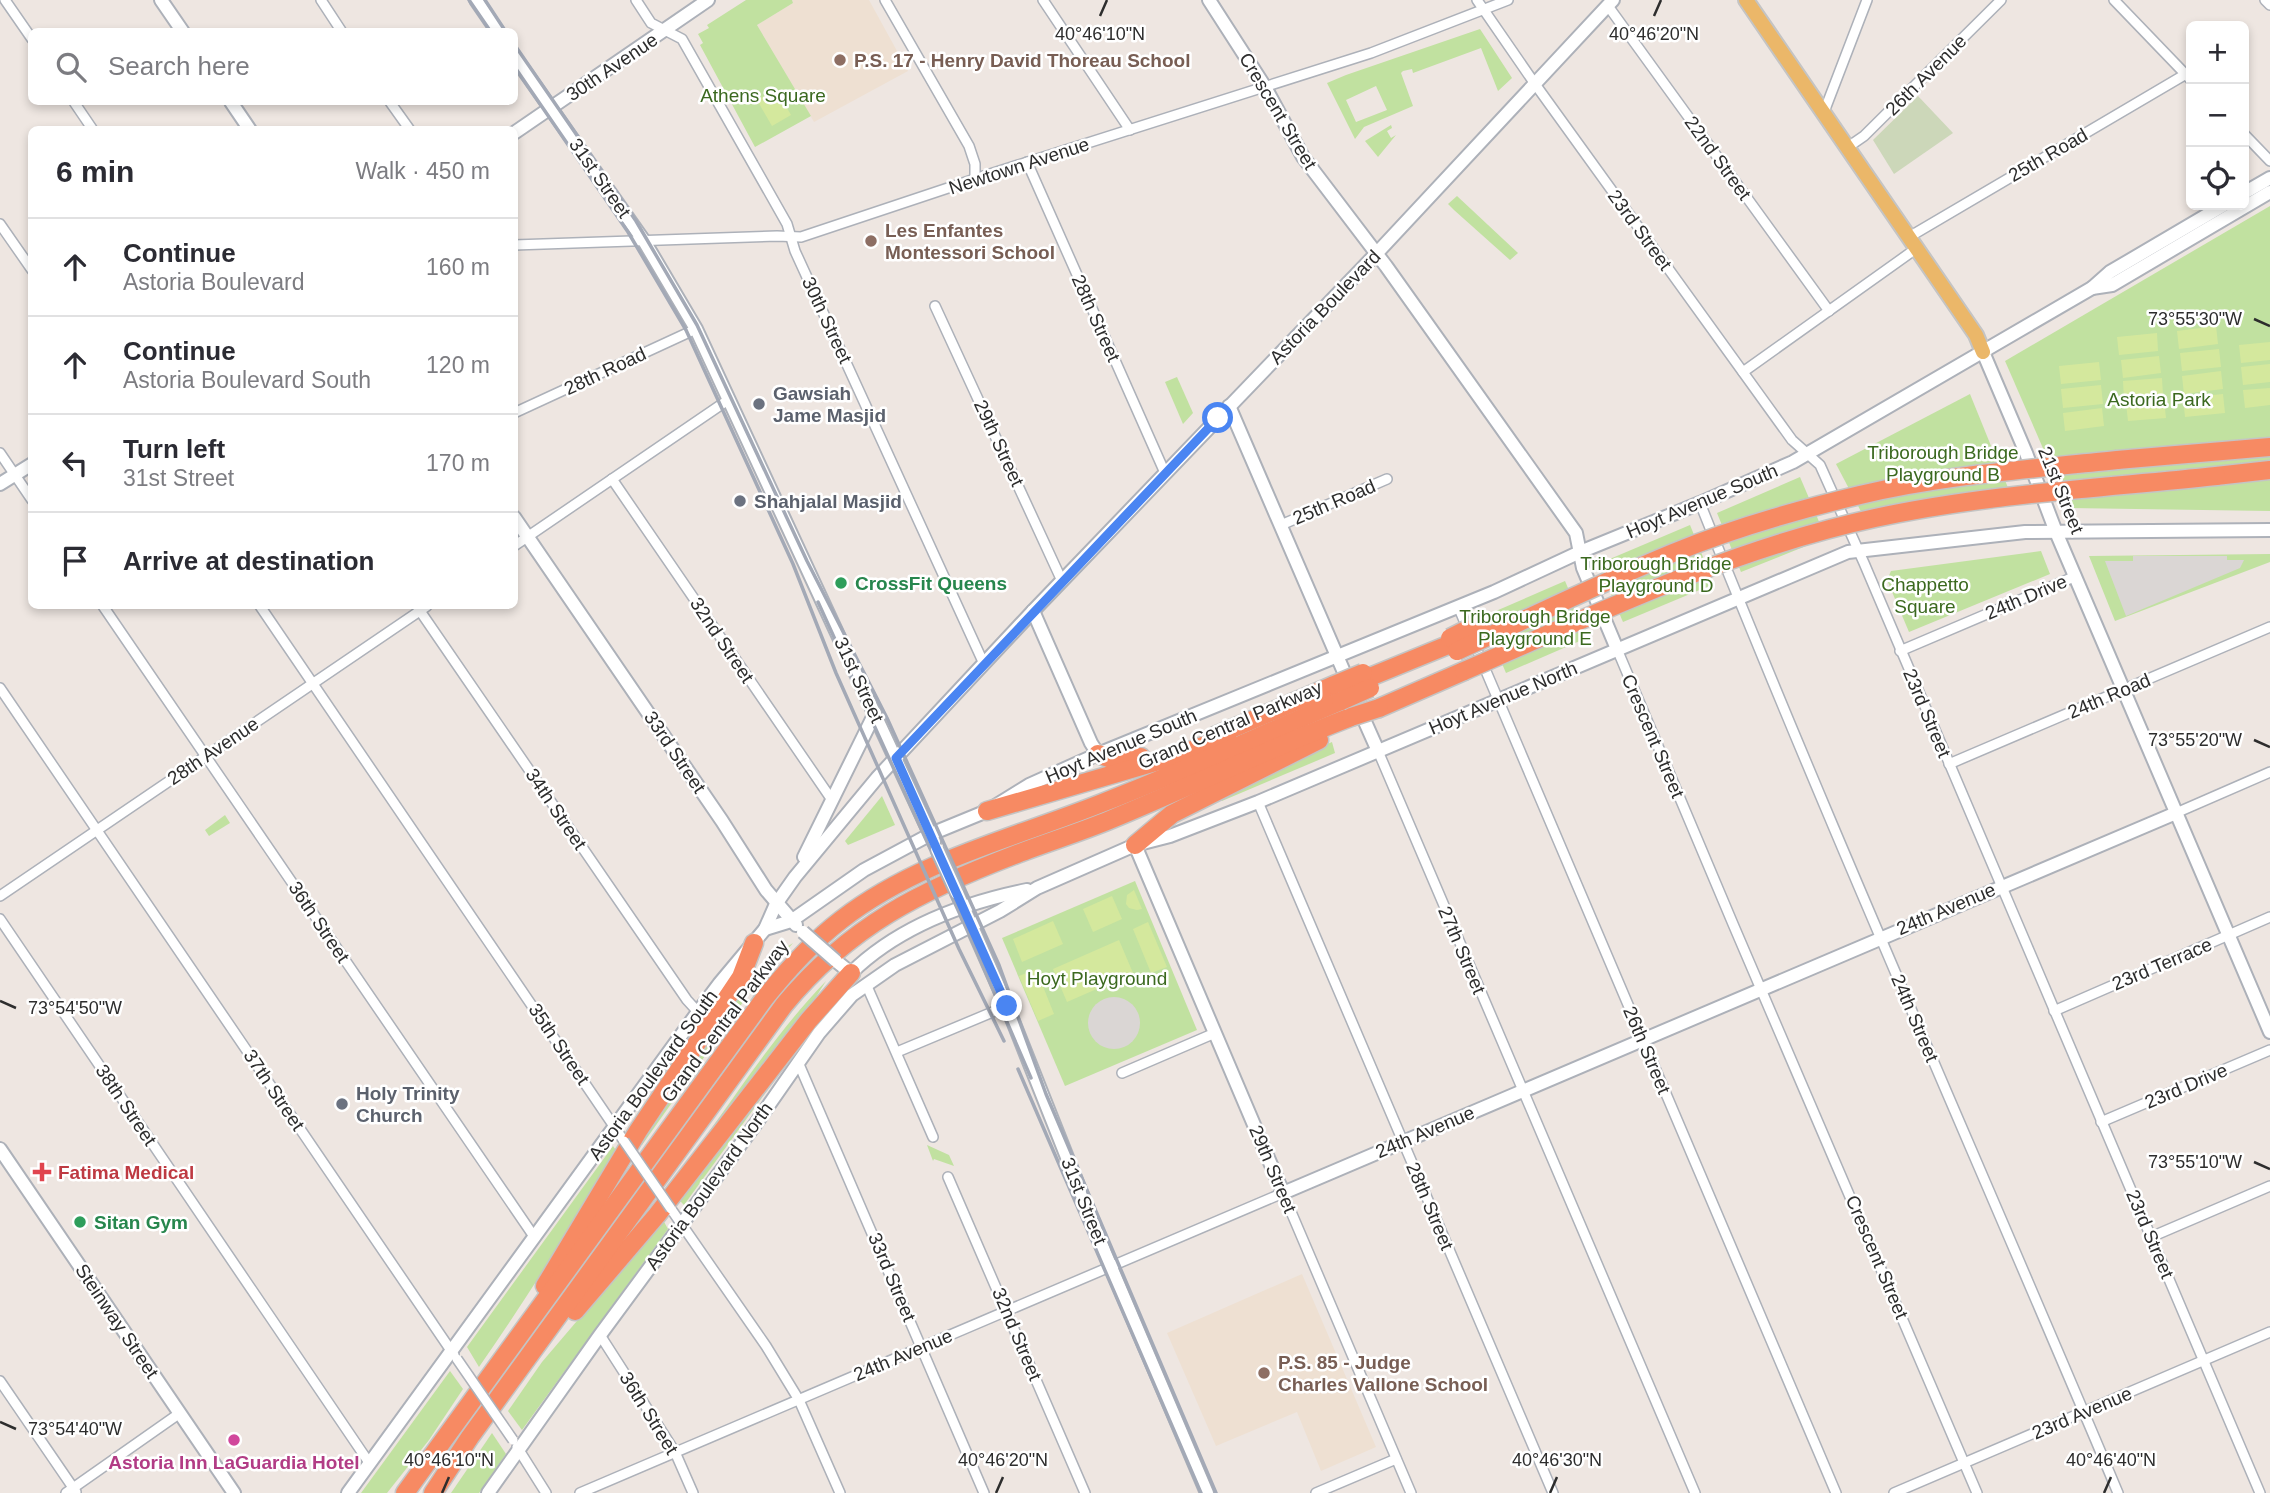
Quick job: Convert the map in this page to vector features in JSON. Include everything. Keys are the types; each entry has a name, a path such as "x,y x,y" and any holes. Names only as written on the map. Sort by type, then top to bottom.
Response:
{"highway":[{"path":"1453,644 1466,630 1529,618 1638,568 1712,538 1862,494 1995,474 2270,447"},
{"name":"Grand Central Parkway","path":"433,1493 784,1005 808,977 852,937 896,908 975,871 1110,820 1305,735 1379,708 1686,576 1761,549 1887,515 1953,504 2270,470"},
{"name":"Grand Central Parkway","path":"405,1493 764,999 808,948 843,918 896,885 962,855 1131,792 1337,692 1453,644 1529,618"},
{"path":"1098,754 1107,759 1122,760 1174,750 1337,692"},
{"path":"987,811 1190,751 1337,692"},
{"path":"1135,845 1172,814 1293,755 1352,719"},
{"path":"501,1363 558,1261 626,1149 741,977 760,936"},
{"path":"505,1390 657,1215 809,1020 851,973"}],"main road":[{"path":"161,0 180,28"},
{"path":"476,0 495,28"},
{"name":"30th Avenue","path":"518,130 708,0"},
{"name":"Crescent Street","path":"1209,0 1265,87 1303,157 1576,533 1583,568 1617,649"},
{"name":"21st Street","path":"1746,0 1976,335 2056,532 2270,1032"},
{"name":"Astoria Boulevard","path":"1033,611 1376,254 1611,3"},
{"name":"31st Street","path":"518,62 644,241 696,329 972,925 1110,1266 1207,1493"},
{"path":"233,105 247,126"},
{"path":"2249,190 2270,178"},
{"path":"2092,288 2112,285 2270,192"},
{"path":"2092,288 2110,272 2215,210"},
{"name":"Hoyt Avenue South","path":"760,936 791,921 855,875 931,834 987,811 1028,785 1458,606 1700,503 1807,454 2092,288"},
{"name":"27th Street","path":"1230,406 1378,751"},
{"path":"0,484 28,467"},
{"name":"33rd Street","path":"518,523 776,904 791,921 851,973"},
{"name":"Hoyt Avenue North","path":"972,925 1037,888 1135,845 1170,836 1258,802 1857,549 2025,532 2270,530"},
{"path":"1033,611 1098,754"},
{"name":"Astoria Boulevard South","path":"348,1493 455,1355 535,1238 698,1012 760,936 776,904 795,877 877,778 1033,611"},
{"path":"795,877 875,713"},
{"name":"24th Avenue","path":"1283,1193 2176,813"},
{"name":"29th Street","path":"1135,845 1283,1193"},
{"name":"Hoyt Avenue North","path":"964,908 993,897 1037,888"},
{"path":"851,973 893,940 931,920 964,908"},
{"name":"Astoria Boulevard North","path":"488,1493 516,1445 681,1225 819,1033 852,995 866,984 910,956 972,925"},
{"name":"Steinway Street","path":"0,1149 234,1493"}],"street":[{"path":"5,0 28,33"},
{"path":"321,0 339,28"},
{"name":"30th Street","path":"636,0 651,23 682,39 787,224 790,237 984,664"},
{"path":"885,0 969,146 975,164 975,179"},
{"path":"1043,0 1130,130"},
{"name":"23rd Street","path":"1477,0 1792,440 1820,465 2260,1493"},
{"name":"Newtown Avenue","path":"518,245 801,237 1371,53 1508,0"},
{"path":"1824,112 1867,0"},
{"name":"26th Avenue","path":"1848,147 1864,136 2001,0"},
{"path":"2114,0 2186,74"},
{"path":"2265,0 2270,5"},
{"name":"22nd Street","path":"1611,3 1829,311"},
{"name":"25th Road","path":"1743,372 1829,311 1913,242 2186,79"},
{"path":"76,105 90,126"},
{"path":"392,105 407,126"},
{"path":"2249,139 2270,161"},
{"name":"28th Street","path":"1027,162 1165,473"},
{"path":"0,224 28,264"},
{"name":"29th Street","path":"935,306 1062,581"},
{"name":"28th Road","path":"518,411 696,329"},
{"path":"518,543 728,400"},
{"path":"0,453 28,493"},
{"name":"25th Road","path":"1281,525 1387,479"},
{"name":"32nd Street","path":"612,480 832,800"},
{"name":"24th Street","path":"1700,503 1737,598 2118,1493"},
{"name":"24th Drive","path":"1900,651 2076,576"},
{"name":"26th Street","path":"1458,606 1836,1493"},
{"name":"36th Street","path":"105,609 535,1238"},
{"name":"35th Street","path":"262,609 766,1346 799,1400 840,1493"},
{"name":"28th Avenue","path":"0,897 418,609"},
{"name":"34th Street","path":"422,609 671,977 698,1012"},
{"name":"24th Road","path":"1949,764 2270,627"},
{"name":"Crescent Street","path":"1617,649 1977,1493"},
{"name":"37th Street","path":"0,688 455,1355 546,1493"},
{"name":"27th Street","path":"1378,751 1695,1493"},
{"name":"24th Avenue","path":"2176,813 2270,772"},
{"name":"28th Street","path":"1258,802 1553,1493"},
{"name":"23rd Terrace","path":"2054,1011 2270,917"},
{"name":"38th Street","path":"0,919 370,1464"},
{"path":"866,984 933,1136"},
{"path":"897,1052 1007,1006"},
{"path":"1122,1073 1215,1034"},
{"name":"23rd Drive","path":"2101,1122 2270,1050"},
{"name":"33rd Street","path":"798,1062 984,1493"},
{"name":"32nd Street","path":"948,1177 1085,1493"},
{"path":"2151,1237 2270,1186"},
{"name":"29th Street","path":"1283,1193 1411,1493"},
{"name":"24th Avenue","path":"580,1493 1283,1193"},
{"name":"23rd Avenue","path":"1894,1493 2270,1332"},
{"name":"36th Street","path":"600,1335 675,1452 693,1493"},
{"path":"0,1381 72,1491 180,1413"},
{"path":"1316,1493 1396,1459"}],"shaded area":[{"name":"P.S. 17 - Henry David Thoreau School","path":"792,0 869,0 908,71 814,122 757,25 793,3"},
{"path":"2133,556 2227,556 2227,560 2244,560 2240,568 2126,616 2105,561 2133,561"},
{"path":"1114,997 1124,999 1132,1005 1138,1013 1138,1033 1132,1041 1124,1047 1114,1049 1104,1047 1096,1041 1090,1033 1088,1023 1090,1013 1096,1005 1104,999"},
{"name":"P.S. 85 - Judge Charles Vallone School","path":"1302,1274 1376,1447 1321,1471 1297,1412 1216,1446 1167,1333"}],"green space":[{"name":"Athens Square","path":"746,0 792,0 793,3 757,25 811,116 755,147 700,45 703,43 698,34 709,28 707,25"},
{"path":"1480,29 1512,78 1498,91 1481,48 1413,73 1412,69 1403,71 1401,73 1413,106 1364,127 1355,139 1327,83","holes":["1376,86 1387,110 1356,122 1346,100"]},
{"path":"776,89 791,115 772,126 757,100"},
{"path":"1918,96 1953,133 1894,174 1873,140"},
{"path":"1391,125 1392,128 1387,131 1391,138 1396,135 1378,157 1365,141"},
{"path":"1457,196 1518,253 1510,260 1454,210 1448,204"},
{"name":"Astoria Park","path":"2270,206 2270,511 2069,508 2005,361"},
{"path":"2216,326 2218,344 2179,349 2177,331"},
{"path":"2157,333 2158,351 2119,355 2117,337"},
{"path":"2270,342 2270,360 2241,363 2239,345"},
{"path":"2219,349 2221,367 2182,371 2180,353"},
{"path":"2159,356 2161,373 2123,378 2121,360"},
{"path":"2099,362 2101,380 2061,384 2059,366"},
{"path":"2270,364 2270,382 2243,385 2241,367"},
{"path":"2221,371 2223,389 2184,394 2182,376"},
{"path":"1177,377 1193,413 1183,424 1165,382"},
{"path":"2162,378 2163,396 2124,399 2123,381"},
{"path":"2101,385 2103,404 2063,408 2061,389"},
{"path":"2270,388 2270,405 2245,408 2243,390"},
{"name":"Triborough Bridge Playground B","path":"1970,394 2015,505 1866,521 1836,464"},
{"path":"2223,394 2225,413 2185,417 2183,398"},
{"path":"2164,400 2166,418 2128,421 2126,403"},
{"path":"2102,408 2104,426 2065,431 2063,413"},
{"path":"1800,477 1826,538 1741,572 1717,513"},
{"name":"Triborough Bridge Playground D","path":"1690,525 1714,584 1623,622 1598,564"},
{"name":"Chappetto Square","path":"2041,551 2050,574 1909,632 1887,580 1891,571"},
{"path":"2270,554 2270,562 2115,621 2089,556"},
{"name":"Triborough Bridge Playground E","path":"1565,581 1589,637 1506,673 1482,617"},
{"path":"1332,742 1335,753 1222,801 1221,797"},
{"path":"882,796 895,825 848,845 845,841"},
{"path":"225,815 230,823 209,836 205,830"},
{"name":"Hoyt Playground","path":"1135,881 1197,1030 1065,1086 1002,938"},
{"path":"1134,890 1142,909 1129,908 1126,904 1127,895"},
{"path":"1112,896 1122,919 1093,932 1083,909"},
{"path":"1053,921 1063,944 1022,962 1013,939"},
{"path":"1148,922 1167,967 1151,973 1133,929"},
{"path":"1119,940 1133,973 1067,1002 1053,969"},
{"path":"793,943 753,988 642,1145 640,1142 742,988 764,962"},
{"path":"1036,969 1054,1014 1038,1021 1019,976"},
{"path":"826,981 801,1021 680,1176 677,1175 767,1051"},
{"path":"800,1045 684,1205 679,1200"},
{"path":"927,1145 949,1155 954,1166 934,1159 933,1161"},
{"path":"613,1146 618,1153 479,1367 467,1347"},
{"path":"663,1220 668,1229 522,1430 508,1411 542,1362"},
{"path":"450,1371 463,1389 429,1440 387,1493 361,1493"},
{"path":"492,1433 506,1454 479,1493 451,1493"}],"railway":[{"path":"469,0 488,28"},
{"path":"485,0 503,28"},
{"path":"518,50 636,221 697,325 807,561 887,718 999,965 1046,1094 1216,1493"},
{"path":"518,72 628,232 686,330 793,564 836,673 959,949 1004,1041"},
{"path":"818,602 973,943 1031,1078"},
{"path":"1018,1069 1201,1493"}],"place":[{"name":"P.S. 17 - Henry David Thoreau School","path":"840,60"},
{"name":"Les Enfantes Montessori School","path":"871,241"},
{"name":"Gawsiah Jame Masjid","path":"759,404"},
{"name":"Shahjalal Masjid","path":"740,501"},
{"name":"CrossFit Queens","path":"841,583"},
{"name":"Holy Trinity Church","path":"342,1104"},
{"name":"Fatima Medical","path":"42,1172"},
{"name":"Sitan Gym","path":"80,1222"},
{"name":"P.S. 85 - Judge Charles Vallone School","path":"1264,1373"},
{"name":"Astoria Inn LaGuardia Hotel","path":"234,1440"}],"route":[{"path":"1007,1006 896,758 1218,418"}]}
